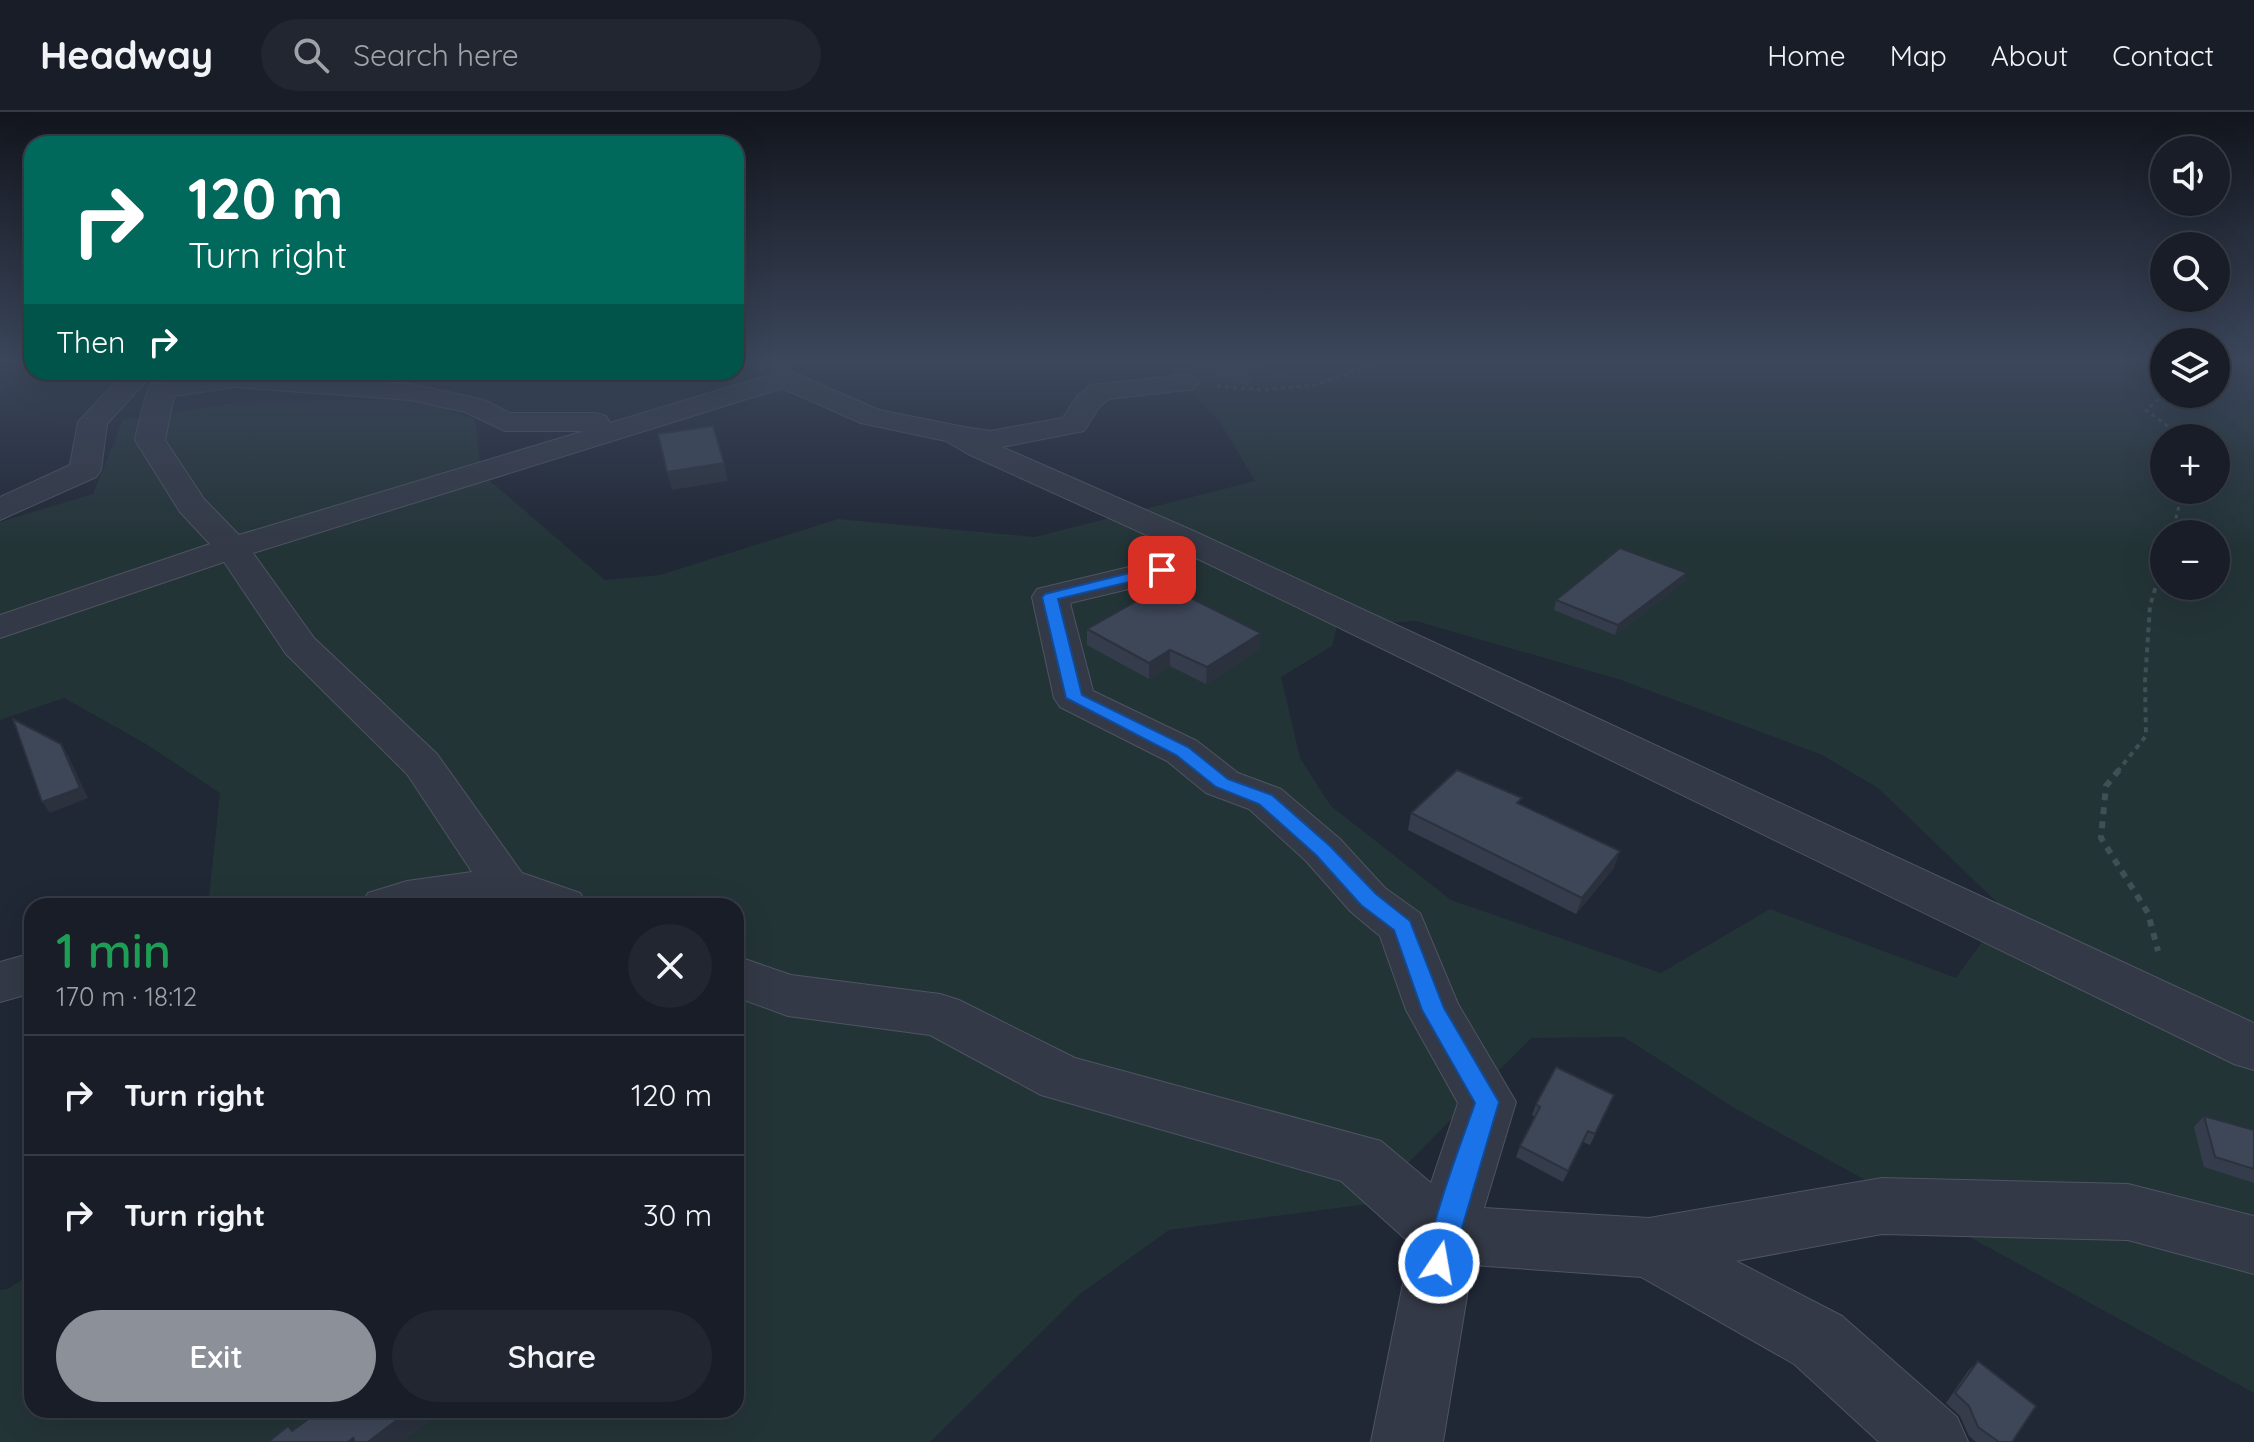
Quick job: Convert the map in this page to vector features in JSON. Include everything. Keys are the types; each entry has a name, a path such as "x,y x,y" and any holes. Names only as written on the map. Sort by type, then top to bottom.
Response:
{"street":[{"path":"0,510 55,481 85,470 93,424"},
{"path":"154,424 150,440 192,505 232,548 300,646 422,764 505,885"},
{"path":"0,627 232,548 635,424"},
{"path":"906,424 990,440 1075,424"},
{"path":"955,434 979,448 1184,539 2254,1048"},
{"path":"1184,539 1162,570 1050,597 1074,698 1182,751 1222,783 1265,799 1323,850 1368,900 1402,926 1433,1010 1487,1102 1445,1234 1407,1442"},
{"path":"414,898 505,885 541,898"},
{"path":"0,982 24,975"},
{"path":"744,979 788,995 940,1015 1061,1078 1360,1160 1445,1234 1649,1248 1882,1206 2128,1212 2254,1245"},
{"path":"1649,1248 1818,1340 1932,1442"}],"path":[{"path":"2152,600 2145,682 2146,736 2106,786 2101,838 2148,913 2172,1009"}],"shaded area":[{"path":"121,424 476,424 481,473 605,580 660,575 838,519 1035,537 1255,481 1221,424 2150,424 2150,504 2230,504 2230,424 2254,424 2254,1393 1736,1109 1624,1037 1531,1038 1368,1204 1169,1230 1080,1294 930,1442 0,1442 0,1290 8,1289 24,1278 24,1418 744,1418 744,898 209,898 220,793 146,744 64,698 0,720 0,522 93,494","holes":["1416,621 1621,680 1822,755 1878,788 2005,910 1956,978 1770,909 1661,973 1451,900 1331,806 1300,758 1281,677 1332,646 1337,626"]}],"building":[{"path":"713,426 724,463 667,472 658,434"},
{"path":"1620,548 1687,573 1618,625 1556,600"},
{"path":"1165,585 1261,633 1207,667 1170,650 1149,663 1087,629"},
{"path":"13,719 61,744 80,788 42,802"},
{"path":"1457,770 1522,798 1517,803 1620,851 1582,898 1411,813"},
{"path":"1556,1067 1614,1095 1595,1134 1588,1131 1568,1171 1520,1146 1540,1107 1536,1104"},
{"path":"2204,1116 2254,1130 2254,1169 2215,1157"},
{"path":"1978,1361 2036,1406 2012,1442 1999,1442 1978,1427 1969,1406 1955,1393"},
{"path":"310,1418 400,1418 368,1442 355,1442 353,1438 348,1442 268,1442 288,1426 292,1431"}],"route":[{"path":"1162,570 1050,597 1074,698 1182,751 1222,783 1265,799 1323,850 1368,900 1402,926 1433,1010 1487,1102 1445,1234 1439,1263"}]}
